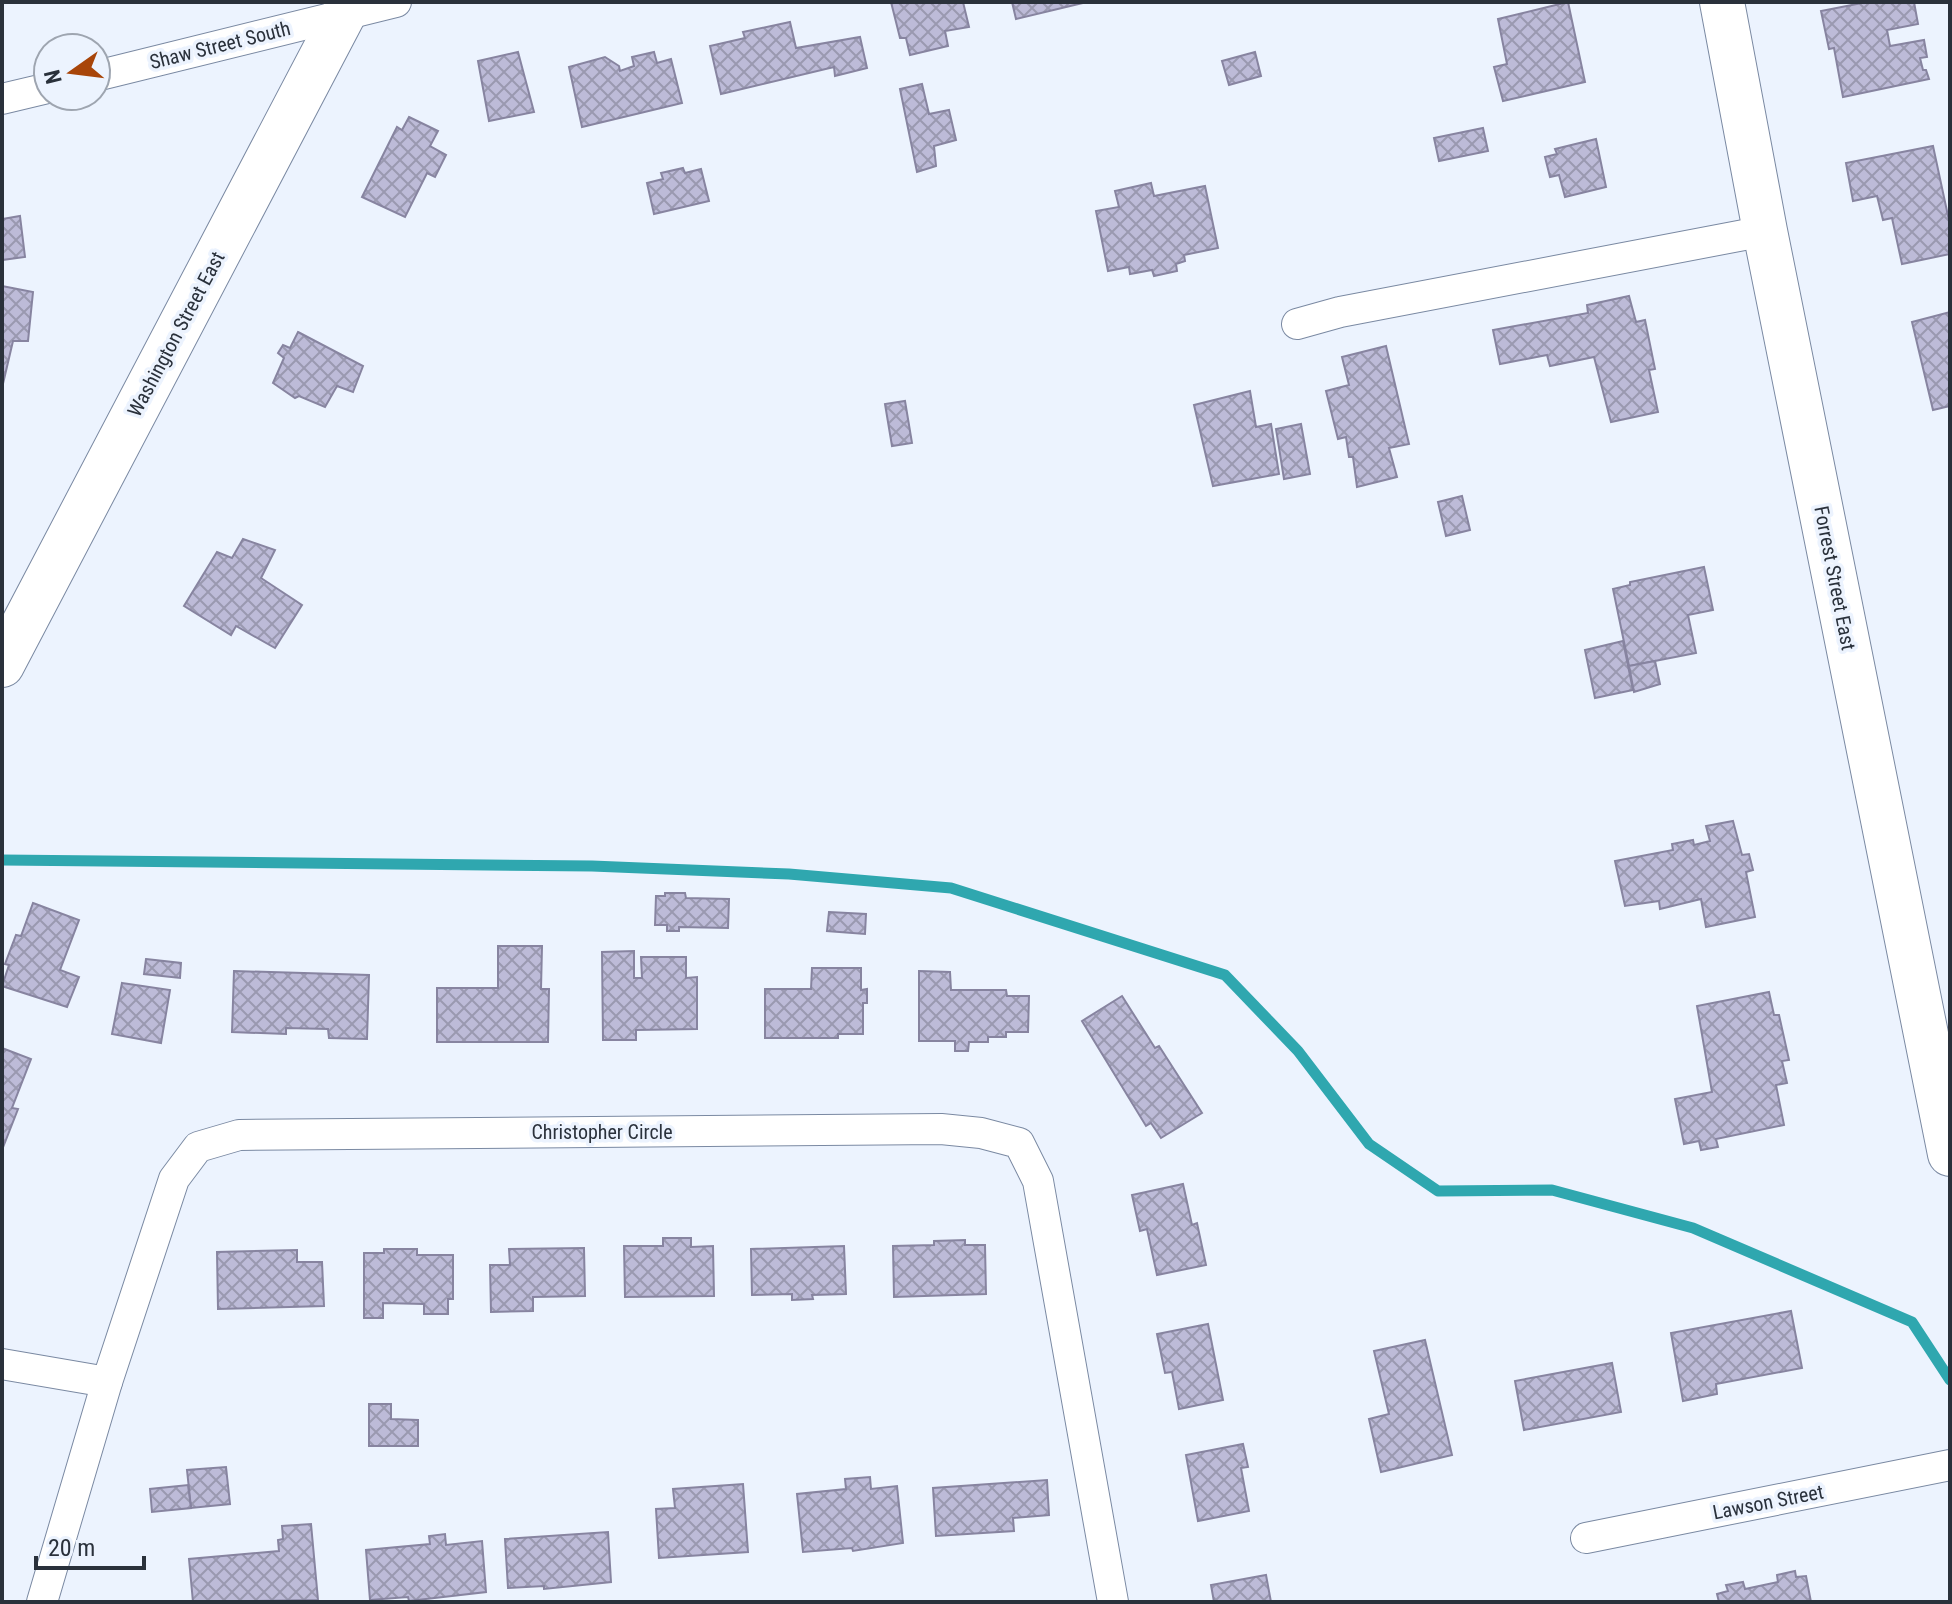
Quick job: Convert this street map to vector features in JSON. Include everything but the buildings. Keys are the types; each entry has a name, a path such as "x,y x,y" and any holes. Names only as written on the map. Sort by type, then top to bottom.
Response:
{"main road":[{"name":"Forrest Street East","path":"1722,2 1950,1154"},
{"name":"Washington Street East","path":"2,665 347,8"}],"street":[{"name":"Shaw Street South","path":"112,72 347,8 396,2"},
{"path":"2,99 32,92"},
{"path":"1297,324 1340,312 1765,231"},
{"name":"Christopher Circle","path":"42,1602 107,1382 174,1179 198,1147 239,1135 941,1129 981,1133 1019,1143 1038,1181 1113,1602"},
{"path":"2,1364 107,1382"},
{"name":"Lawson Street","path":"1586,1538 1950,1465"}],"waterway":[{"path":"2,860 592,866 789,874 951,888 1225,975 1298,1051 1369,1144 1438,1191 1552,1190 1693,1228 1912,1322 1950,1380"}]}
